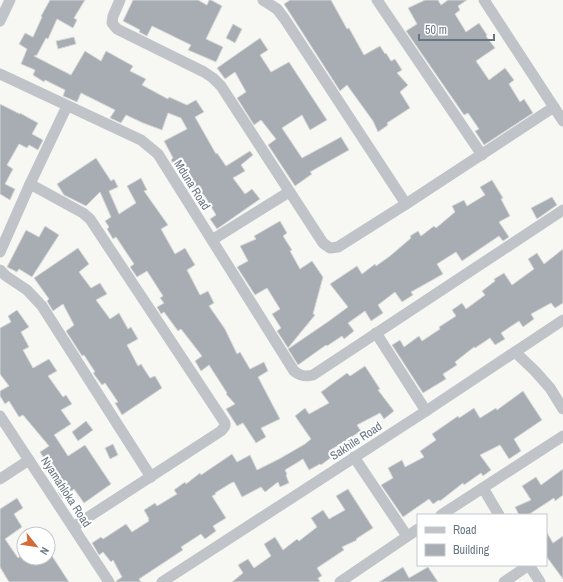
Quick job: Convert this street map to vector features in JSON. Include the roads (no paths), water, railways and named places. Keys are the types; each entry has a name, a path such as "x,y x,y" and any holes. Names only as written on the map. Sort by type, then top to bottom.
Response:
{"street":[{"path":"0,21 10,0"},
{"path":"120,0 113,16 112,23 118,29 204,72 221,86 323,243 330,248 338,247 554,107"},
{"path":"263,0 277,9 284,18 406,204"},
{"path":"484,0 563,121"},
{"path":"380,1 482,154"},
{"name":"Mduna Road","path":"0,74 141,140 158,154 294,371 302,376 313,374 376,333"},
{"path":"0,252 30,184 68,106"},
{"path":"30,184 90,219 224,420 225,426 221,431 152,477 73,527"},
{"path":"212,240 289,192"},
{"path":"426,411 376,333 563,210"},
{"path":"0,270 6,276 28,290 42,306 152,477"},
{"name":"Sakhile Road","path":"162,582 426,411 563,320"},
{"path":"515,352 550,388 563,409"},
{"name":"Nyamahloka Road","path":"0,416 109,582"},
{"path":"443,514 563,436"},
{"path":"354,457 407,536"},
{"path":"0,479 29,460"},
{"path":"483,488 498,514"},
{"path":"340,582 417,530"},
{"path":"504,582 528,566"},
{"path":"530,566 540,582"}]}
